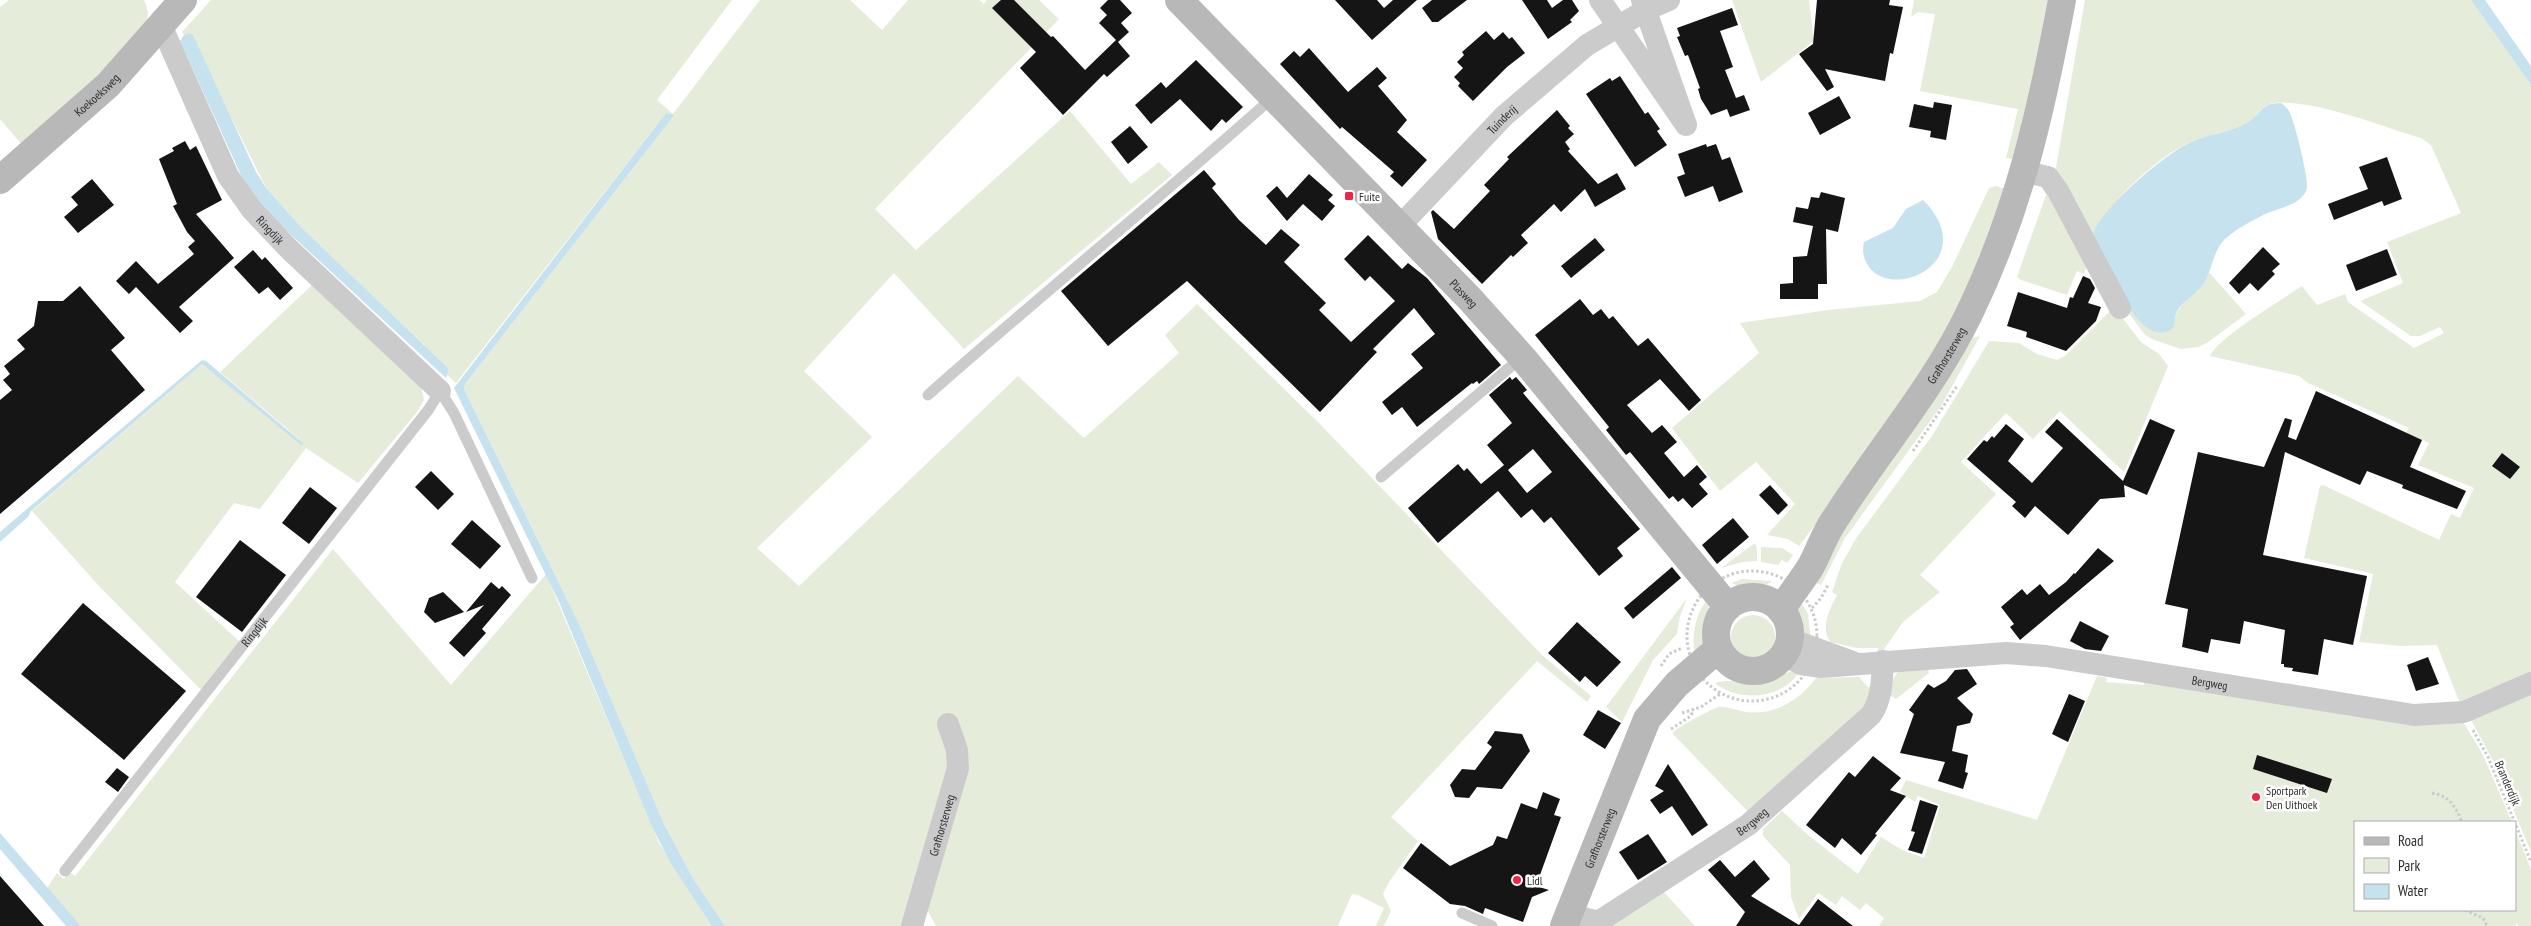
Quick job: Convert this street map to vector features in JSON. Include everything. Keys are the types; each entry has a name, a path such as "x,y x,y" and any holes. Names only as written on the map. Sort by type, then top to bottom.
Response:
{"main road":[{"name":"Koekoeksweg","path":"0,180 108,85 183,0"},
{"name":"Plasweg","path":"1178,0 1399,227 1522,357 1720,596"},
{"name":"Grafhorsterweg","path":"1787,597 1814,535 1834,520 1915,406 1956,340 1992,262 2025,172 2048,73 2062,0"},
{"path":"1720,596 1734,602 1750,597 1787,597 1789,623 1787,647 1778,661 1764,670 1747,671 1725,657 1716,630 1722,614 1720,596"},
{"name":"Grafhorsterweg","path":"1566,920 1614,797 1636,751 1665,718 1707,682 1725,657"},
{"name":"Grafhorsterweg","path":"1636,751 1638,737 1647,719 1665,697 1707,682"}],"street":[{"path":"1600,0 1686,125 1644,5"},
{"name":"Tuinderij","path":"1399,227 1504,116 1588,44 1618,26 1644,5 1669,0"},
{"name":"Ringdijk","path":"161,25 228,176 252,210 290,250 440,391"},
{"path":"2025,172 2048,177 2058,191 2120,308"},
{"name":"Bergweg","path":"1787,647 1854,663"},
{"name":"Bergweg","path":"1787,647 1810,666 1835,666 1854,663 2006,653 2046,656 2414,715 2464,712 2531,683"},
{"name":"Bergweg","path":"1566,920 1598,922 1748,825 1871,715 1877,706 1880,696 1883,661"},
{"name":"Grafhorsterweg","path":"912,926 958,768 957,750 948,724"}],"lane":[{"path":"928,395 1040,296 1198,164 1272,98"},
{"path":"1381,477 1522,357"},
{"name":"Ringdijk","path":"65,871 423,417 440,391 454,413 532,578"},
{"path":"1462,913 1492,926"}],"path":[{"path":"1787,597 1766,572 1746,572 1726,577 1720,596 1698,599 1687,625 1688,647 1707,682 1736,700 1754,702 1777,696 1798,682 1810,666"},
{"path":"1665,718 1694,710 1707,682"},
{"name":"Branderdijk","path":"2464,712 2488,757 2514,821"},
{"path":"2432,793 2441,794 2450,799 2461,821"},
{"name":"Branderdijk","path":"2516,825 2531,862"},
{"path":"2467,911 2483,918 2487,926"}],"green space":[{"path":"9,0 144,0 148,12 147,21 136,40 24,147 0,119 0,7"},
{"path":"211,0 732,0 657,100 673,114 666,113 456,383 447,375 449,369 301,227 266,188 189,33 184,35 182,32"},
{"path":"760,0 850,0 882,30 908,0 979,0 984,4 987,0 1039,0 1059,19 875,209 916,250 1070,111 1131,184 1159,162 1172,175 964,349 894,273 804,371 872,437 757,548 799,586 1018,376 1084,438 1179,353 1165,335 1197,304 1317,421 1542,655 1591,696 1587,702 1537,661 1391,817 1418,841 1389,882 1383,894 1391,911 1384,926 1376,926 1384,908 1352,894 1338,926 936,926 924,904 952,761 907,926 725,926 694,880 664,824 580,626 464,389 465,384 673,117 673,114"},
{"path":"1732,0 1809,0 1814,41 1761,82"},
{"path":"1914,0 2048,0 2051,4 2015,159 2006,158 2018,109 1920,91 1935,14 1918,12 1911,17"},
{"path":"2085,0 2471,0 2531,85 2531,675 2461,706 2437,645 2401,646 2359,642 2373,574 2304,558 2320,486 2323,485 2439,540 2451,514 2460,518 2474,488 2418,465 2429,443 2406,433 2409,428 2308,383 2299,376 2210,356 2215,348 2237,329 2302,286 2317,305 2345,294 2348,302 2414,348 2444,333 2440,327 2420,336 2411,336 2360,301 2403,283 2387,242 2461,213 2431,145 2421,138 2328,109 2290,103 2274,103 2263,108 2248,123 2191,142 2164,158 2136,180 2112,206 2094,231 2174,322 2184,302 2200,285 2208,271 2246,314 2207,343 2198,347 2181,349 2154,340 2145,335 2125,308 2055,173"},
{"path":"1996,186 2009,190 1964,303 1885,432 1799,546 1788,539 1767,535 1795,504 1756,462 1720,491 1672,428 1759,353 1740,323 1828,310 1920,301 1937,292 1952,267 1989,188"},
{"path":"2048,189 2089,261 2084,274 2077,271 2067,295 2017,277"},
{"path":"312,285 421,386 424,400 417,412 358,483 306,448 260,509 234,503 175,582 240,642 202,691 98,585 32,511 202,364 304,443 220,372"},
{"path":"2114,307 2141,342 2159,354 2168,366 2124,472 2060,411 2033,439 2006,413 1961,462 1996,494 1920,575 1940,592 1903,622 1882,652 1878,654 1878,648 1857,648 1830,642 1827,636 1826,624 1837,595 1832,592 1842,563 1857,537 1932,436 1989,341 2019,343 2037,354 2057,360 2065,356"},
{"path":"1980,336 1941,406 1845,538 1821,585 1809,580 1965,340"},
{"path":"1755,543 1757,561 1742,562 1721,568"},
{"path":"1761,547 1782,548 1793,555 1787,563 1782,560 1778,565 1761,562"},
{"path":"333,549 451,685 546,574 659,843 712,926 81,926 47,888 57,873 64,879 70,872 75,876"},
{"path":"1742,579 1772,581 1757,588 1742,587 1731,583"},
{"path":"1687,598 1680,616 1677,634 1653,660 1622,722 1606,707"},
{"path":"1799,599 1808,614 1811,641 1802,632 1797,622 1796,612"},
{"path":"1707,601 1709,615 1708,630 1700,649 1695,655 1695,626 1700,612"},
{"path":"1753,615 1765,619 1771,625 1775,637 1771,649 1765,655 1753,659 1741,655 1735,649 1731,637 1735,625 1741,619"},
{"path":"1927,665 1929,673 1896,699 1889,695 1894,678 1900,671"},
{"path":"1800,670 1793,680 1784,687 1761,695 1736,693 1715,683 1726,681 1758,682"},
{"name":"Sportpark Den Uithoek","path":"2097,676 2107,678 2106,682 2144,685 2144,681 2462,720 2483,755 2512,821 2354,821 2354,911 2516,911 2516,832 2531,869 2531,926 2519,926 2516,923 2516,926 1879,926 1884,918 1866,903 1860,910 1842,896 1836,905 1818,893 1799,919 1791,897 1790,865 1763,836 1763,829 1782,811 1808,835 1858,874 1881,837 1902,850 1924,858 1940,805 1918,796 1915,802 1900,792 1906,780 2037,820"},
{"path":"1859,677 1868,687 1872,687 1871,700 1751,815 1672,733 1695,718 1719,707 1756,713 1776,709 1786,705 1802,693 1816,678"},
{"path":"2531,694 2531,852 2493,761 2470,718"},
{"path":"1662,890 1695,926 1604,926"}],"water":[{"path":"2471,0 2485,0 2531,66 2531,85"},
{"path":"189,33 193,35 255,170 266,188 301,227 449,369 446,378 274,219 250,191 180,41 184,35"},
{"path":"2274,103 2281,103 2291,116 2304,162 2307,188 2304,194 2295,203 2263,215 2238,229 2225,239 2215,255 2204,283 2178,310 2174,325 2170,330 2157,332 2145,326 2133,314 2122,298 2104,261 2093,235 2098,224 2134,184 2178,149 2196,140 2247,123 2265,107"},
{"path":"666,113 673,114 673,117 465,384 464,389 580,626 664,824 694,880 725,926 712,926 670,862 652,827 559,602 454,388"},
{"path":"1923,200 1939,221 1943,240 1939,256 1928,269 1913,277 1897,280 1881,277 1865,261 1863,252 1864,242 1893,228 1906,209"},
{"path":"202,360 206,361 304,444 301,445 202,364 30,512 29,516 0,542 0,532"},
{"path":"0,833 81,926 66,926 0,849"}],"building":[{"path":"1001,0 1014,0 1051,37 1053,36 1085,70 1116,40 1099,23 1107,15 1100,8 1108,0 1120,0 1132,13 1121,23 1129,32 1118,42 1130,56 1107,77 1104,74 1063,115 1020,68 1036,52 992,8"},
{"path":"1335,0 1377,0 1384,8 1393,0 1417,0 1372,40"},
{"path":"1432,0 1467,0 1438,22 1432,22 1422,8"},
{"path":"1522,0 1547,0 1552,8 1563,0 1572,0 1579,11 1570,20 1572,22 1548,39"},
{"path":"1817,0 1890,0 1889,5 1903,7 1893,54 1890,53 1885,81 1825,69 1834,87 1827,91 1799,54 1813,44"},
{"path":"1732,8 1738,25 1720,31 1733,67 1725,70 1736,98 1744,95 1750,110 1730,117 1727,109 1711,115 1701,99 1698,89 1700,88 1688,55 1685,56 1677,37 1680,36 1677,28"},
{"path":"1486,31 1494,40 1503,32 1509,39 1512,37 1525,53 1507,67 1473,101 1458,86 1460,83 1454,77 1463,68 1457,62 1464,55 1462,52"},
{"path":"1309,48 1348,92 1377,67 1387,78 1378,86 1407,120 1397,132 1427,160 1402,187 1390,176 1394,172 1342,127 1340,129 1280,64 1294,51 1300,57"},
{"path":"1196,60 1243,107 1226,123 1222,119 1211,131 1180,99 1151,124 1135,105 1161,82 1166,88"},
{"path":"1620,76 1645,114 1648,112 1660,129 1657,131 1667,145 1635,167 1586,94 1610,78 1612,81"},
{"path":"1839,96 1851,118 1820,135 1808,113"},
{"path":"1934,102 1952,105 1946,140 1930,137 1931,131 1909,127 1914,104 1933,108"},
{"path":"1557,110 1574,134 1565,142 1570,149 1568,151 1598,184 1617,173 1626,189 1595,207 1585,189 1561,212 1554,204 1521,235 1528,243 1513,257 1511,255 1482,284 1438,239 1431,212 1433,210 1454,229 1490,191 1484,185 1509,159 1507,157"},
{"path":"1130,126 1148,147 1128,164 1111,142"},
{"path":"185,141 190,150 196,146 222,200 196,214 234,258 179,307 193,321 180,333 136,287 129,294 116,281 136,261 158,284 194,254 188,247 195,241 187,232 173,206 177,204 159,159 174,151 172,148"},
{"path":"1706,144 1707,147 1716,144 1722,160 1730,157 1743,192 1719,202 1713,186 1685,197 1677,177 1685,174 1678,154"},
{"path":"2387,157 2402,199 2384,206 2382,201 2334,220 2328,204 2368,189 2359,167"},
{"path":"1204,170 1216,184 1212,188 1239,220 1266,245 1281,229 1300,245 1284,262 1326,303 1319,310 1351,342 1395,301 1370,276 1365,281 1344,259 1368,235 1402,269 1408,263 1427,278 1501,365 1479,384 1477,381 1472,383 1417,427 1402,407 1392,415 1382,402 1423,368 1411,354 1435,334 1414,308 1373,349 1377,352 1320,412 1187,281 1108,346 1061,291"},
{"path":"1309,174 1333,195 1328,200 1335,206 1322,221 1303,204 1287,221 1266,196 1277,186 1287,198"},
{"path":"92,179 114,205 78,233 64,217 78,205 71,197"},
{"path":"1821,192 1845,198 1838,232 1826,229 1827,284 1818,284 1818,299 1780,299 1780,284 1793,283 1793,257 1807,256 1813,226 1793,222 1796,207 1808,209 1811,197 1819,198"},
{"path":"1595,238 1605,250 1571,278 1561,266"},
{"path":"2263,247 2280,264 2272,271 2275,274 2258,291 2250,283 2239,294 2229,283"},
{"path":"2387,249 2397,275 2356,291 2346,265"},
{"path":"253,250 262,260 265,257 293,288 280,300 268,287 259,294 234,267"},
{"path":"2083,276 2090,279 2095,288 2088,303 2101,307 2096,321 2066,351 2026,337 2027,332 2007,326 2018,292 2067,308 2070,297 2073,298"},
{"path":"80,286 125,338 111,350 145,390 0,514 0,400 12,390 3,380 10,374 4,366 25,349 17,340 34,326 38,301 63,301"},
{"path":"1580,299 1593,315 1601,309 1609,319 1613,316 1638,346 1648,338 1701,400 1689,411 1660,379 1627,405 1652,433 1662,425 1677,442 1664,453 1684,477 1697,465 1707,477 1699,484 1708,494 1692,508 1683,498 1678,502 1673,496 1669,499 1630,452 1626,455 1606,430 1609,427 1535,335"},
{"path":"1510,377 1512,380 1516,377 1527,390 1523,393 1640,529 1617,548 1623,556 1599,576 1551,517 1544,523 1532,509 1521,518 1498,491 1438,543 1408,508 1458,464 1464,471 1467,468 1481,484 1504,465 1487,445 1512,423 1489,395","holes":["1533,449 1552,472 1527,493 1508,470"]},
{"path":"2316,391 2422,440 2410,467 2466,491 2457,509 2402,488 2403,485 2367,471 2360,485 2285,452 2263,555 2367,576 2353,645 2324,639 2318,675 2292,671 2293,668 2284,667 2284,664 2281,664 2285,630 2244,621 2240,644 2211,639 2208,653 2182,647 2188,609 2165,604 2198,452 2264,467 2285,418 2292,420 2288,437 2296,440"},
{"path":"2057,419 2123,481 2150,419 2175,430 2147,495 2124,485 2125,497 2100,499 2068,535 2035,506 2025,518 2012,506 2016,502 1967,459 1984,440 1987,442 1992,436 1994,438 2006,424 2024,439 2008,461 2032,483 2063,448 2045,432"},
{"path":"2502,453 2520,467 2510,479 2492,466"},
{"path":"431,471 454,494 438,510 415,487"},
{"path":"1770,485 1788,505 1778,515 1759,495"},
{"path":"310,487 337,508 309,544 282,523"},
{"path":"1733,518 1749,537 1717,564 1702,545"},
{"path":"472,520 501,546 480,569 451,544"},
{"path":"240,540 286,575 242,632 196,597"},
{"path":"2098,548 2114,561 2020,640 2010,627 2014,624 2001,607 2022,589 2027,595 2040,584 2049,595 2075,574"},
{"path":"1672,567 1681,578 1633,619 1624,608"},
{"path":"491,582 499,589 502,586 511,595 482,629 486,633 464,657 449,643 484,605 466,612"},
{"path":"443,592 464,612 435,623 424,612 429,598"},
{"path":"83,603 186,691 124,760 21,674"},
{"path":"2080,621 2109,636 2101,651 2085,649 2070,641"},
{"path":"1577,622 1621,662 1597,687 1585,676 1580,682 1548,653"},
{"path":"2428,657 2439,684 2416,691 2407,665"},
{"path":"1967,669 1977,684 1957,698 1973,714 1970,723 1957,726 1952,751 1968,755 1965,772 1968,773 1963,789 1938,781 1945,762 1900,753 1914,714 1909,710 1928,684 1934,688 1946,681 1955,670"},
{"path":"2069,694 2085,701 2068,742 2052,734"},
{"path":"1598,710 1621,723 1605,749 1583,735"},
{"path":"1495,731 1522,734 1530,751 1502,789 1477,787 1469,798 1455,797 1450,785 1462,769 1475,770 1492,747 1487,743"},
{"path":"2257,755 2332,779 2327,793 2253,769"},
{"path":"1873,756 1901,778 1890,790 1906,796 1875,834 1877,835 1861,855 1842,838 1835,848 1806,825 1849,772 1855,777"},
{"path":"1668,764 1708,825 1692,836 1672,806 1660,814 1650,800 1664,791 1655,786"},
{"path":"117,768 129,777 118,792 105,782"},
{"path":"1543,792 1560,799 1554,815 1561,817 1536,886 1549,890 1532,897 1523,922 1485,908 1483,914 1465,906 1450,904 1403,868 1421,843 1450,866 1493,845 1497,836 1507,839 1521,803 1537,809"},
{"path":"1920,800 1938,806 1922,854 1908,850 1915,832 1911,831"},
{"path":"1648,834 1667,862 1638,880 1619,852"},
{"path":"1720,860 1735,877 1754,860 1770,879 1751,896 1799,925 1818,899 1853,926 1736,926 1745,912 1708,870"},
{"path":"0,876 44,926 0,926"}],"place":[{"name":"Fuite","path":"1349,196"},
{"name":"Sportpark Den Uithoek","path":"2256,797"},
{"name":"Lidl","path":"1517,880"}]}
